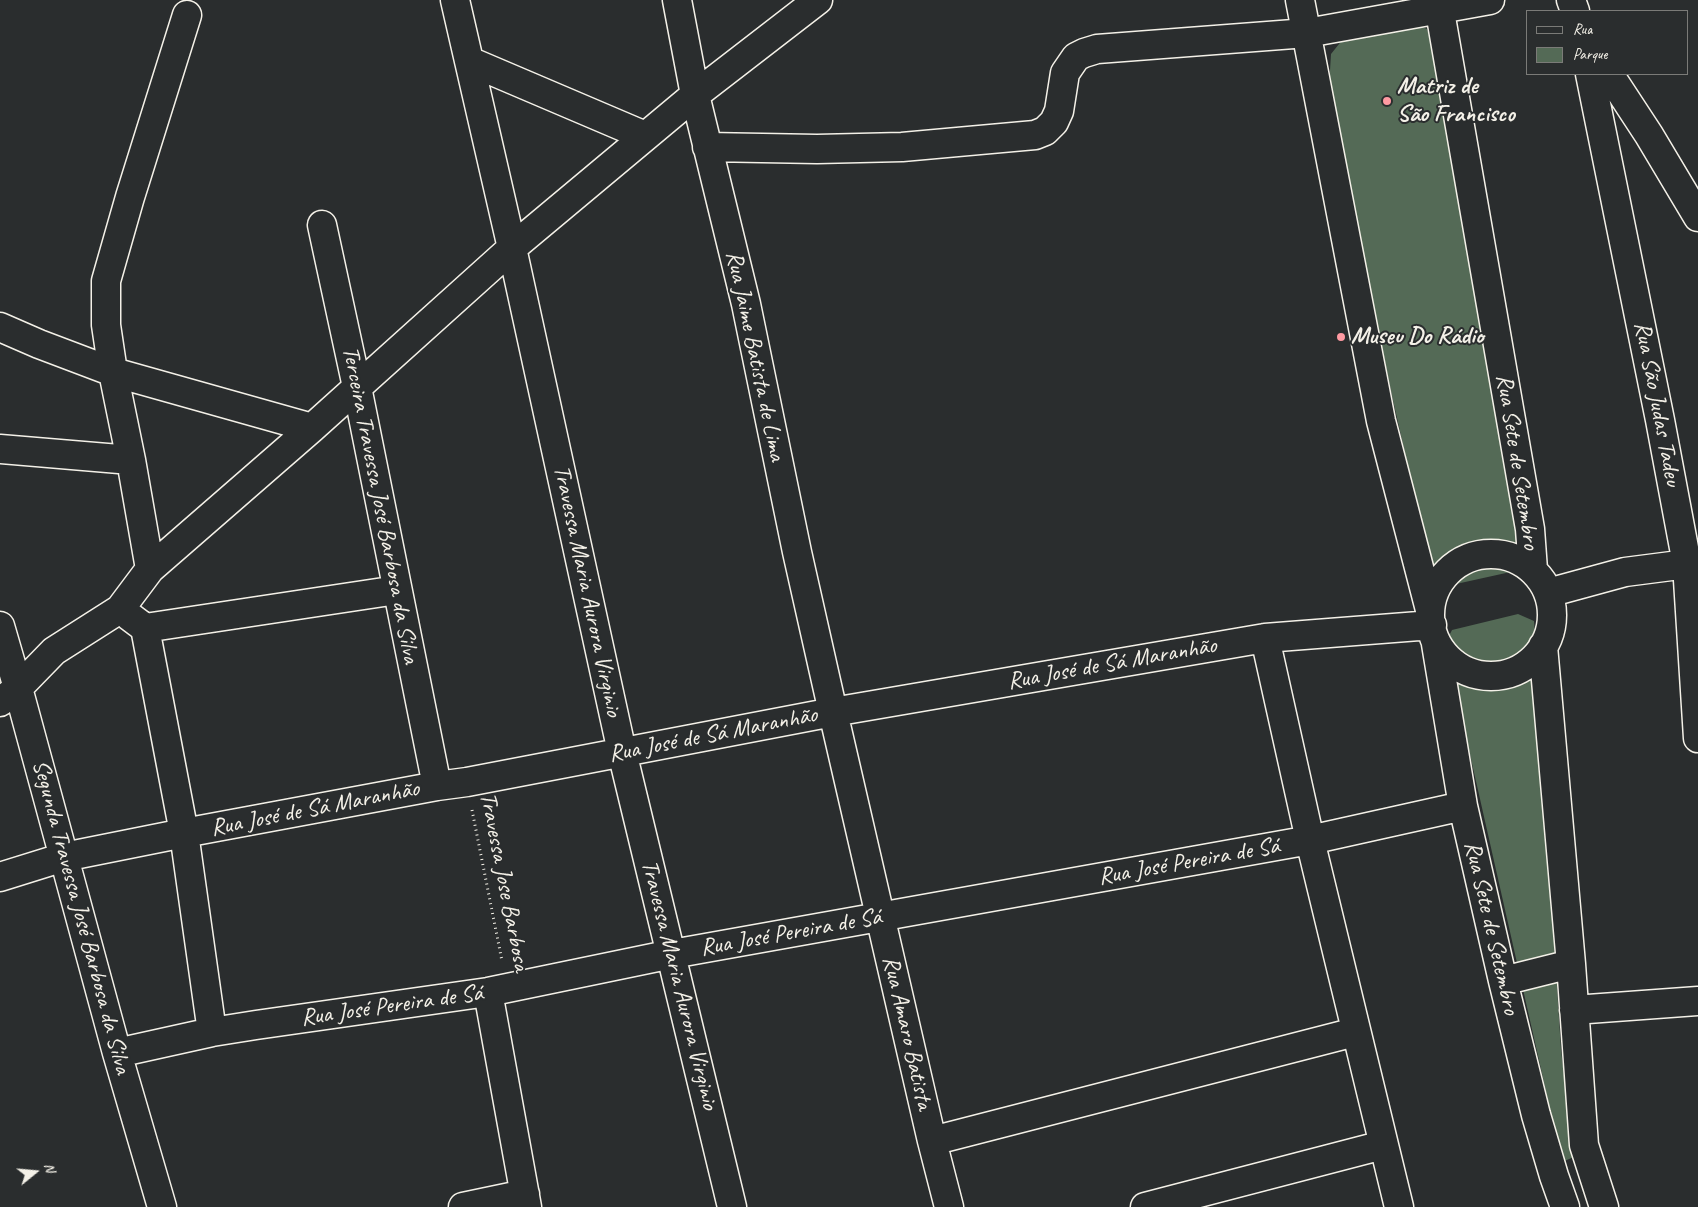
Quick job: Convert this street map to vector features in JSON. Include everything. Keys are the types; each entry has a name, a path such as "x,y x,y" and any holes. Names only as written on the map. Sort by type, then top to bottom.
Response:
{"street":[{"name":"Travessa Maria Aurora Virginio","path":"455,0 512,248 622,752 732,1207"},
{"name":"Rua Jaime Batista de Lima","path":"677,0 695,94 746,304 797,552 833,712"},
{"path":"9,695 54,651 120,609 150,568 312,428 512,248 695,94 818,0"},
{"name":"Rua Sete de Setembro","path":"1300,0 1380,421 1433,626 1463,806 1536,1115 1565,1207"},
{"path":"707,147 816,149 902,147 1035,135 1046,131 1054,122 1059,111 1066,73 1076,57 1084,53 1097,50 1307,33 1439,5 1490,0"},
{"name":"Rua Sete de Setembro","path":"1439,5 1530,529 1533,570"},
{"path":"150,568 132,460 113,372 106,325 106,281 130,197 188,15"},
{"path":"469,61 645,136"},
{"name":"Rua São Judas Tadeu","path":"1590,75 1660,420 1693,564 1698,738"},
{"path":"1610,75 1649,135 1698,217"},
{"name":"Terceira Travessa José Barbosa da Silva","path":"322,225 357,387 436,786"},
{"path":"0,327 113,372 312,428"},
{"path":"0,449 132,460"},
{"path":"1482,554 1509,556 1533,570 1548,593 1552,620 1543,646 1525,666 1499,676 1472,674 1448,659 1433,626 1438,583 1456,563 1482,554"},
{"path":"1548,593 1625,572 1693,564"},
{"path":"145,628 397,590"},
{"path":"120,609 145,628 184,833 212,1032"},
{"name":"Rua José de Sá Maranhão","path":"0,877 64,857 184,833 436,786 467,782 833,712 1265,638 1433,626"},
{"path":"1265,638 1355,1032 1399,1207"},
{"path":"2,640 54,651"},
{"name":"Segunda Travessa José Barbosa da Silva","path":"2,640 9,695 64,857 162,1207"},
{"path":"1543,646 1571,964 1584,1145 1604,1207"},
{"name":"Rua Amaro Batista","path":"833,712 949,1207"},
{"name":"Rua José Pereira de Sá","path":"118,1053 212,1032 497,990 672,954 1310,840 1463,806"},
{"path":"1503,981 1571,964"},
{"path":"463,1207 526,1201 497,990"},
{"path":"1574,1010 1698,1001"},
{"path":"932,1140 1355,1032"},
{"path":"1145,1207 1384,1145"},
{"path":"1554,1176 1590,1165"}],"path":[{"name":"Travessa Jose Barbosa","path":"467,782 497,990"}],"green space":[{"path":"1415,24 1427,29 1433,48 1523,557 1515,571 1447,586 1433,576 1392,396 1329,87 1331,54 1343,39"},
{"path":"1518,614 1534,621 1561,1050 1574,1157 1562,1162 1445,644 1452,630"}],"place":[{"name":"Matriz de São Francisco","path":"1387,101"},
{"name":"Museu Do Rádio","path":"1341,337"}]}
